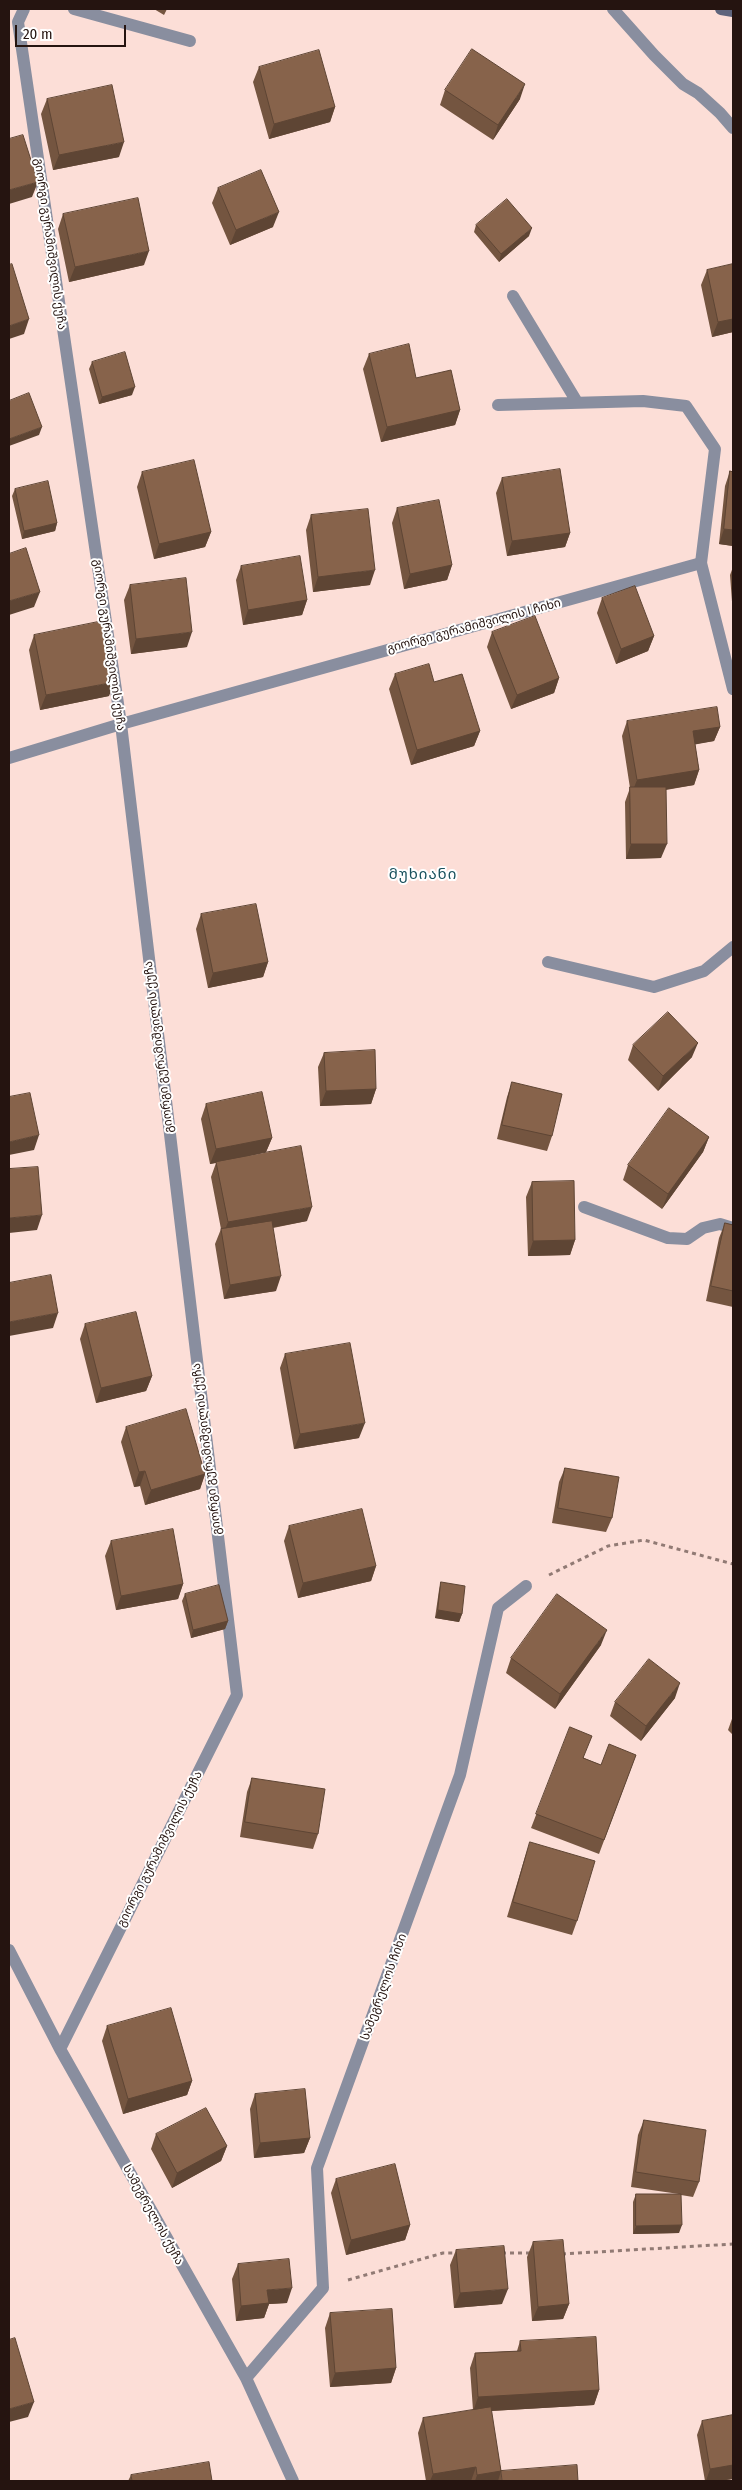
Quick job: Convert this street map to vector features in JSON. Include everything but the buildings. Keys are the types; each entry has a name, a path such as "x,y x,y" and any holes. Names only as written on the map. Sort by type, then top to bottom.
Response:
{"street":[{"name":"გიორგი გურამიშვილის ქუჩა","path":"24,9 18,22 121,724 237,1695 60,2049"},
{"path":"74,9 190,41"},
{"path":"613,9 654,55 684,84 720,113 733,128"},
{"path":"721,9 733,11"},
{"path":"513,296 577,402"},
{"path":"498,405 642,401 686,406 715,449 701,563 733,689"},
{"name":"გიორგი გურამიშვილის I ჩიხი","path":"9,758 121,724 701,563"},
{"path":"548,962 654,987 704,971 733,947"},
{"path":"584,1207 668,1238 687,1239 703,1228 720,1224 733,1228"},
{"name":"სამეგრელოს ჩიხი","path":"323,2288 317,2168 460,1774 498,1608 526,1586"},
{"name":"სამეგრელოს ქუჩა","path":"9,1950 60,2049 246,2378 293,2481"},
{"path":"246,2378 323,2288"}],"path":[{"path":"526,1586 608,1546 644,1540 733,1564"},
{"path":"556,2254 733,2244"},
{"path":"323,2288 443,2252 462,2253"},
{"path":"500,2253 537,2254"}],"district":[{"name":"მუხიანი","path":"423,875"}]}
